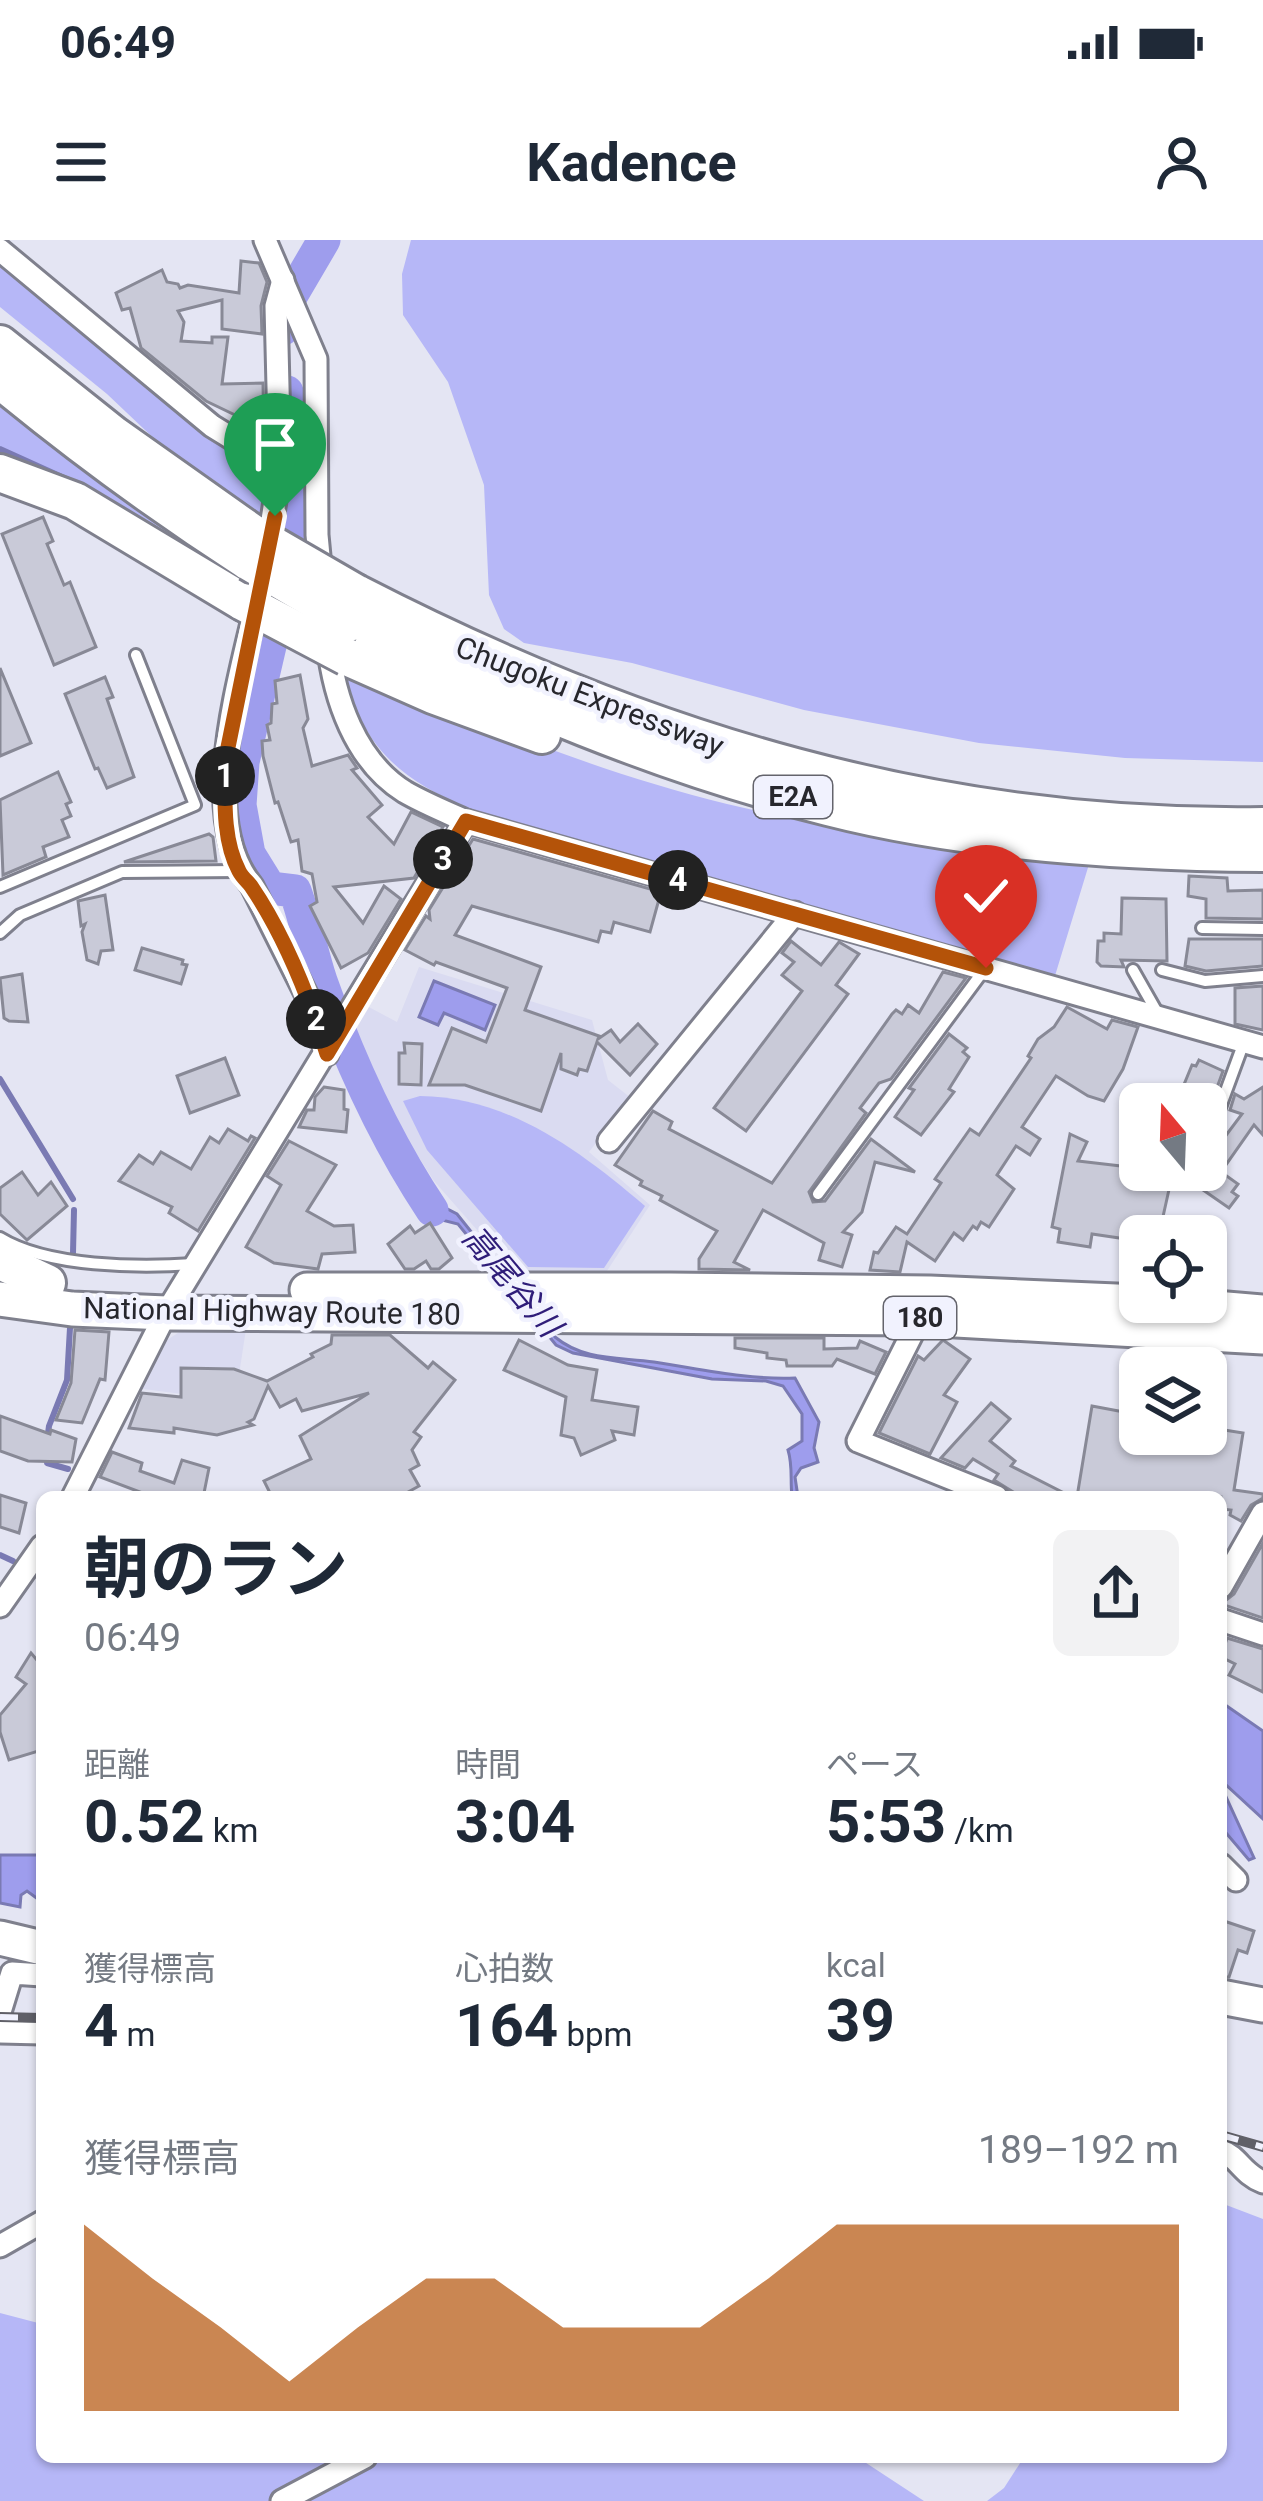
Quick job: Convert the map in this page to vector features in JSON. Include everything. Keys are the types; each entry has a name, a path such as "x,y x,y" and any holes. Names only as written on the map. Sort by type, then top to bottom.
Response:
{"highway":[{"name":"Chugoku Expressway","path":"0,344 352,624 625,745 830,808 1017,838 1136,850 1263,853"},
{"name":"Chugoku Expressway","path":"0,380 122,476 252,548"},
{"path":"0,473 75,500 243,602 352,624"},
{"name":"Chugoku Expressway","path":"352,624 460,646 615,712 736,753 832,778 1028,813 1263,826"},
{"path":"0,1261 47,1283"}],"main road":[{"name":"National Highway Route 180","path":"0,1278 502,1314 920,1318 1263,1337"},
{"name":"National Highway Route 180","path":"0,1299 72,1309 181,1289 930,1293 1119,1301"},
{"name":"National Highway Route 180","path":"1227,1309 1263,1312"},
{"path":"0,1938 36,1947"},
{"path":"1227,1998 1263,2006"}],"street":[{"path":"265,240 316,359 317,535 332,680 359,742 402,790 466,821 1254,1044"},
{"path":"0,250 212,426 280,468"},
{"path":"283,279 276,306 280,468 275,516 225,762 228,834 239,871 285,949 330,1048"},
{"path":"76,1491 181,1289 466,821"},
{"path":"609,1142 795,913"},
{"path":"920,1318 858,1441 982,1491"},
{"path":"1227,1576 1263,1513"},
{"path":"0,1606 36,1555"},
{"path":"1227,1622 1263,1634"},
{"path":"0,2012 12,1972 36,1974"},
{"path":"0,2032 36,2033"},
{"path":"1227,2152 1246,2176 1263,2182"},
{"path":"0,2246 36,2225"},
{"path":"282,2501 353,2463"}],"lane":[{"path":"0,887 195,805 136,655"},
{"path":"0,933 20,915 122,872 239,871"},
{"path":"1202,928 1263,929"},
{"path":"818,1194 986,968"},
{"path":"1132,970 1160,1017"},
{"path":"1162,970 1205,981 1263,976"},
{"path":"1227,1100 1254,1044"},
{"path":"0,1238 35,1252 93,1262 181,1289"}],"shaded area":[{"path":"411,240 1263,240 1263,762 1125,758 979,743 804,710 632,663 524,643 504,629 489,595 484,485 448,382 403,315 402,274"},
{"path":"0,257 269,470 267,522 183,466 107,394 0,307"},
{"path":"0,399 51,446 251,581 249,593 0,461"},
{"path":"338,665 578,759 677,791 862,831 1090,861 1054,979 469,809 420,784 385,755 359,717"},
{"path":"419,967 592,1020 608,1080 631,1098 589,1152 650,1205 605,1274 514,1272 434,1181 377,1092 351,1035 365,1005 397,1022"},
{"path":"434,981 495,1005 485,1030 444,1013 438,1025 419,1017"},
{"path":"420,1096 484,1106 542,1131 645,1206 604,1268 528,1267 427,1150 403,1101"},
{"path":"417,1169 432,1201 457,1214 566,1345 602,1357 742,1376 795,1378 819,1422 814,1448 818,1462 801,1468 795,1477 797,1491 792,1491 788,1450 802,1441 802,1414 783,1386 712,1379 573,1353 556,1345 458,1224 430,1217 408,1178"},
{"path":"246,1329 235,1401 136,1388 164,1342 181,1331"},
{"path":"1227,1706 1263,1731 1263,1819 1227,1786"},
{"path":"1227,1799 1254,1858 1249,1860 1227,1834"},
{"path":"0,1855 36,1855 36,1898 27,1891 21,1895 20,1907 0,1903"},
{"path":"1227,2205 1263,2219 1263,2501 987,2501 1004,2488 1020,2463 1227,2463"},
{"path":"0,2313 36,2322 36,2463 866,2463 924,2501 0,2501"}],"building":[{"path":"241,261 259,263 267,282 261,306 262,334 222,329 222,300 178,311 184,322 181,341 212,343 212,337 228,337 222,384 263,383 264,441 254,434 253,425 238,424 237,416 206,401 141,348 130,308 122,310 116,293 162,270 167,282 180,288 188,285 239,293"},
{"path":"43,517 53,541 47,544 64,585 70,582 96,647 54,665 2,534"},
{"path":"0,668 31,743 0,756"},
{"path":"300,675 308,719 303,728 312,766 348,755 357,768 352,770 382,805 368,817 394,844 411,812 443,827 414,878 334,887 363,923 384,886 401,899 368,953 341,968 310,906 317,902 312,874 302,871 298,840 291,842 263,756 262,741 270,740 267,725 272,704 277,703 275,681"},
{"path":"105,677 113,697 107,699 134,777 107,788 65,694"},
{"path":"58,772 71,802 66,804 71,816 62,820 69,837 43,847 46,857 3,875 0,800"},
{"path":"209,834 216,861 124,862"},
{"path":"473,839 661,892 650,932 614,922 611,933 601,931 598,942 472,906 455,935 541,967 525,1010 598,1039 611,1030 620,1042 638,1024 657,1044 630,1075 597,1042 587,1071 579,1069 577,1075 561,1069 561,1053 541,1111 465,1085 429,1085 452,1028 486,1042 507,988 434,965 405,950 426,916 430,919 429,910"},
{"path":"1189,876 1227,878 1228,891 1263,890 1263,919 1206,918 1206,899 1188,896"},
{"path":"105,895 113,950 101,951 98,964 87,960 78,901"},
{"path":"1122,898 1166,899 1167,961 1121,960 1124,967 1097,962 1098,941 1104,941 1104,933 1121,934"},
{"path":"1189,939 1263,939 1263,966 1206,971 1185,966"},
{"path":"791,941 821,965 839,942 859,954 836,985 848,994 746,1131 714,1108 802,991 782,975 794,962 782,953"},
{"path":"142,948 183,960 187,965 181,984 135,970"},
{"path":"943,972 966,978 891,1079 879,1083 860,1108 866,1113 809,1192 813,1202 825,1201 871,1139 915,1172 875,1162 862,1212 843,1232 852,1235 842,1267 819,1260 824,1243 763,1210 734,1262 750,1270 699,1269 699,1259 717,1231 660,1200 662,1196 615,1165 653,1111 672,1122 669,1129 772,1183 892,1014 896,1010 902,1014 908,1005 919,1013"},
{"path":"22,974 28,1022 9,1021 4,1018 0,978"},
{"path":"1263,986 1263,1030 1235,1024 1235,988"},
{"path":"1067,1007 1107,1029 1112,1020 1138,1027 1123,1069 1104,1101 1056,1076 1022,1127 1040,1139 1030,1155 1016,1146 997,1175 1014,1189 989,1227 981,1222 977,1229 973,1226 963,1240 954,1233 935,1261 907,1242 900,1272 870,1270 874,1252 878,1253 896,1227 907,1234 941,1183 935,1179 970,1129 979,1135 1031,1058 1038,1039 1054,1027"},
{"path":"949,1034 967,1048 963,1052 969,1057 949,1089 954,1092 921,1135 895,1117 914,1090 909,1088"},
{"path":"404,1043 422,1044 421,1085 399,1084 399,1053 405,1053"},
{"path":"225,1058 239,1095 190,1113 177,1076"},
{"path":"1199,1060 1223,1071 1219,1083 1185,1083 1192,1065"},
{"path":"324,1087 344,1090 346,1132 299,1127 307,1110 314,1110 315,1097"},
{"path":"1263,1087 1263,1135 1254,1125 1227,1163 1227,1134 1242,1114 1230,1110 1235,1094 1244,1099"},
{"path":"228,1129 248,1141 255,1138 198,1231 169,1213 172,1207 119,1181 139,1155 153,1164 161,1152 191,1169 210,1137 219,1143"},
{"path":"1070,1134 1087,1142 1078,1161 1119,1166 1119,1191 1169,1191 1163,1215 1119,1215 1119,1238 1092,1234 1090,1247 1058,1242 1060,1229 1052,1227"},
{"path":"289,1141 336,1165 307,1211 334,1226 353,1225 355,1252 322,1254 318,1269 274,1263 246,1247 281,1185 267,1176"},
{"path":"22,1172 38,1195 51,1182 67,1206 27,1240 0,1214 0,1188"},
{"path":"1227,1176 1238,1184 1232,1192 1238,1196 1229,1208 1205,1191 1227,1191"},
{"path":"430,1223 452,1258 439,1269 431,1269 426,1261 405,1269 388,1244 410,1226 415,1233"},
{"path":"75,1330 109,1332 105,1380 100,1379 82,1423 56,1420 71,1383"},
{"path":"332,1335 390,1335 428,1368 433,1362 455,1380 414,1432 421,1437 412,1450 419,1465 410,1470 419,1486 410,1491 269,1491 264,1481 311,1459 300,1436 369,1393 302,1411 296,1399 280,1407 268,1386 254,1419 248,1422 253,1425 217,1435 129,1428 142,1393 181,1397 181,1368 234,1369 267,1381 331,1344"},
{"path":"735,1338 824,1338 824,1349 857,1348 860,1341 886,1352 875,1374 837,1359 832,1366 787,1366 786,1360 767,1358 767,1353 735,1348"},
{"path":"519,1340 568,1365 597,1370 592,1400 638,1407 634,1435 612,1431 615,1440 581,1455 574,1438 561,1435 566,1397 504,1370"},
{"path":"943,1340 970,1359 944,1395 957,1402 930,1454 879,1433 918,1356 924,1360"},
{"path":"991,1403 1010,1419 990,1441 1015,1461 1011,1466 1060,1491 1011,1491 994,1480 998,1474 973,1459 965,1468 941,1458"},
{"path":"1092,1406 1119,1411 1119,1455 1227,1455 1227,1430 1243,1433 1234,1490 1263,1494 1263,1498 1251,1505 1241,1521 1227,1510 1227,1491 1078,1491"},
{"path":"0,1416 76,1439 72,1462 28,1461 0,1451"},
{"path":"112,1452 142,1463 140,1471 174,1483 182,1460 209,1468 204,1491 137,1491 100,1477"},
{"path":"0,1495 26,1503 19,1533 0,1527"},
{"path":"1263,1543 1263,1618 1227,1606"},
{"path":"1227,1638 1263,1649 1263,1692 1229,1675 1235,1664 1227,1660"},
{"path":"31,1653 36,1659 36,1752 9,1760 0,1715 26,1684 16,1677"},
{"path":"1227,1922 1254,1931 1247,1953 1238,1950 1229,1977"}],"waterway":[{"name":"高尾谷川","path":"283,329 283,310 324,240"},
{"name":"高尾谷川","path":"287,392 297,530 243,762 240,805 249,854 270,888 295,891 321,981 356,1070 432,1210"},
{"path":"0,449 73,482"},
{"path":"0,1079 73,1199"},
{"path":"73,1253 74,1210"},
{"path":"47,1441 67,1380 70,1328"},
{"path":"47,1454 47,1463 68,1469"},
{"path":"0,1555 13,1561"}],"railway":[{"path":"0,2017 36,2018"},
{"path":"1227,2137 1263,2147"}],"route":[{"path":"275,516 225,762 224,803 239,871 285,949 312,1006 327,1054 466,821 986,968"}]}
